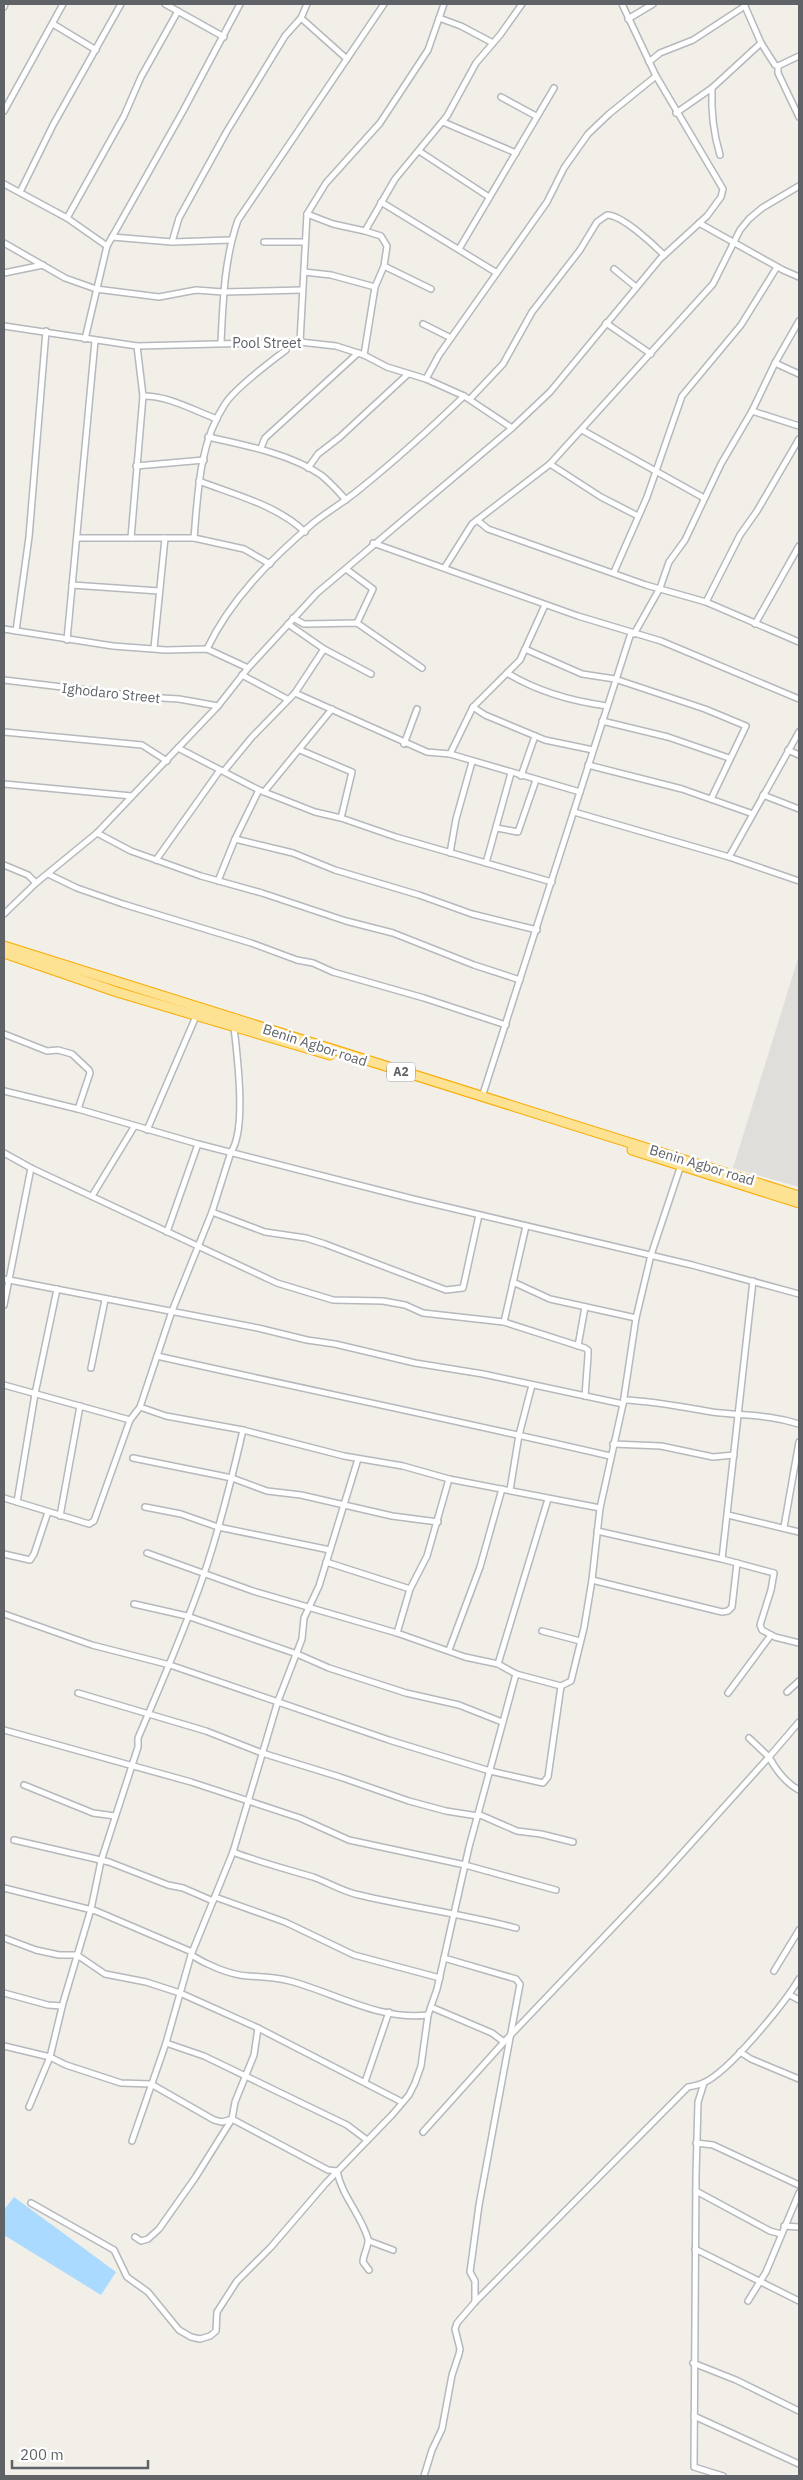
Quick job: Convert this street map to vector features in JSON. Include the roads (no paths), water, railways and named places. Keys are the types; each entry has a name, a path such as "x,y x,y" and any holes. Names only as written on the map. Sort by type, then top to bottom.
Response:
{"highway":[{"name":"Benin Agbor road","path":"4,946 196,1014 799,1203"},
{"name":"Benin Agbor road","path":"4,954 482,1097 799,1196"}],"street":[{"path":"4,111 63,4"},
{"path":"20,192 54,126 122,4"},
{"path":"165,4 224,37"},
{"path":"85,339 107,246 224,37 240,4"},
{"path":"172,242 179,218 227,132 279,44 302,18 307,4"},
{"path":"221,343 224,292 231,240 238,220 384,4"},
{"path":"300,342 307,214 326,183 380,123 428,50 444,4"},
{"path":"365,231 395,179 442,122 476,63 522,4"},
{"path":"4,914 36,883 97,833 218,706 248,668 317,593 373,543 512,428 550,392 664,255 699,223 722,197 722,189 656,76 622,4"},
{"path":"628,19 653,4"},
{"path":"649,62 660,53 693,40 744,5 762,43 778,66 778,73 799,117"},
{"path":"66,218 124,116 140,77 178,11"},
{"path":"302,18 347,59"},
{"path":"440,18 461,26 493,43"},
{"path":"53,24 96,50"},
{"path":"676,113 712,88 762,43"},
{"path":"778,66 799,56"},
{"path":"426,379 451,338 547,202 564,168 588,134 609,114 656,76"},
{"path":"459,249 554,88"},
{"path":"712,88 713,126 720,155"},
{"path":"501,97 536,116"},
{"path":"442,122 516,152"},
{"path":"419,151 489,197"},
{"path":"4,184 66,218 107,246"},
{"path":"446,567 467,532 477,520 550,464 713,284 740,230 755,214 799,186"},
{"path":"381,202 498,272"},
{"path":"261,448 265,438 361,354 375,287 384,266 387,246 381,236 333,224 307,214"},
{"path":"470,399 503,364 532,312 580,250 597,222 607,215 618,217 637,233 650,240 664,255"},
{"path":"699,223 777,267 799,277"},
{"path":"112,237 172,242 231,240"},
{"path":"264,242 305,242"},
{"path":"4,243 65,278 96,288 159,297 196,290 224,292 302,290"},
{"path":"4,273 44,265"},
{"path":"384,266 431,289"},
{"path":"614,572 656,471 682,396 741,325 777,267"},
{"path":"614,269 636,288"},
{"path":"304,272 331,275 375,287"},
{"path":"482,1097 537,930 615,680 632,633 660,588 670,562 685,540 704,498 799,321"},
{"path":"606,323 651,354"},
{"path":"423,324 451,338"},
{"name":"Pool Street","path":"4,326 137,346 221,343 288,344 300,342 336,346 361,354 387,367 426,379 464,396 512,428"},
{"path":"16,631 29,537 46,331"},
{"path":"67,640 95,341"},
{"path":"194,538 199,481 208,438 217,419 225,403 286,350 288,344"},
{"path":"131,538 143,396 137,346"},
{"path":"775,363 799,374"},
{"path":"308,468 318,454 348,430 408,374"},
{"path":"143,396 159,396 170,399 217,419"},
{"path":"207,649 218,625 270,564 305,532 426,432 464,396"},
{"path":"752,411 799,426"},
{"path":"582,430 704,498"},
{"path":"208,438 261,448 308,468 326,478 346,500"},
{"path":"706,602 740,535 757,512 799,439"},
{"path":"136,466 204,460"},
{"path":"550,464 601,497 638,516"},
{"path":"199,481 271,509 290,519 305,532"},
{"path":"477,520 488,529 706,602 799,642"},
{"path":"77,538 194,538 244,550 270,564"},
{"path":"154,648 165,538"},
{"path":"373,543 446,567 545,605 661,641 799,699"},
{"path":"755,624 799,546"},
{"path":"346,569 373,589 357,623"},
{"path":"72,585 159,591"},
{"path":"450,754 473,706 520,660 545,605"},
{"path":"293,618 304,624 357,623 422,668"},
{"path":"288,624 324,649 371,674"},
{"path":"4,629 113,646 166,650 207,649 248,668"},
{"path":"156,860 222,771 287,699 295,693 324,649"},
{"path":"525,649 582,674 615,680 705,709 746,726 711,799"},
{"path":"507,673 527,686 571,701 607,706"},
{"path":"242,675 287,699"},
{"name":"Ighodaro Street","path":"4,680 136,696 179,699 218,706"},
{"path":"295,693 404,744 427,752 450,754 472,762 580,792"},
{"path":"473,706 485,715 535,736 593,750"},
{"path":"218,881 235,840 262,791 300,750 332,709"},
{"path":"404,744 417,709"},
{"path":"602,721 668,737 730,758"},
{"path":"4,732 142,745 167,761"},
{"path":"729,858 799,732"},
{"path":"521,776 535,736"},
{"path":"178,748 262,791 314,812 341,818 450,853 552,882"},
{"path":"300,750 352,772 341,818"},
{"path":"788,750 799,755"},
{"path":"450,853 456,819 472,762"},
{"path":"588,765 711,799 753,814"},
{"path":"486,863 511,773"},
{"path":"497,828 518,832 536,780"},
{"path":"4,784 132,796"},
{"path":"764,795 799,809"},
{"path":"574,812 799,881"},
{"path":"97,833 131,851 156,860 346,921 393,932 474,965 520,980"},
{"path":"235,840 293,853 335,870 419,895 472,914 537,930"},
{"path":"4,865 28,875 36,883"},
{"path":"48,874 77,888 251,943 296,960 313,963 333,972 424,998 506,1025"},
{"path":"147,1130 196,1014"},
{"path":"4,1498 89,1524 94,1521 130,1420 140,1407 172,1311 212,1212 237,1138 239,1120 234,1025"},
{"path":"4,1034 47,1051 58,1050 72,1054 89,1070 90,1074 78,1109"},
{"path":"4,1091 78,1109 134,1127 198,1144 478,1215 652,1255 799,1294"},
{"path":"92,1196 134,1127"},
{"path":"167,1232 198,1144"},
{"path":"4,1153 167,1232 277,1282 333,1300 383,1301 405,1304 423,1313 504,1322 588,1350 585,1396"},
{"path":"147,1553 253,1591 449,1650 464,1657 498,1664 516,1674 561,1686 571,1681 592,1580 600,1508 610,1456 624,1402 636,1318 652,1255 681,1165"},
{"path":"4,1304 6,1279 32,1168"},
{"path":"212,1212 265,1232 306,1238 325,1244 446,1290 463,1288 478,1215"},
{"path":"504,1322 526,1226"},
{"path":"6,1279 105,1300 172,1311 585,1396 624,1402 646,1400 715,1412 769,1416 799,1424"},
{"path":"722,1559 752,1281"},
{"path":"513,1282 550,1299 636,1318"},
{"path":"17,1502 35,1394 57,1290"},
{"path":"91,1368 105,1300"},
{"path":"578,1346 586,1307"},
{"path":"156,1356 610,1456"},
{"path":"4,1385 130,1420"},
{"path":"510,1490 519,1435 532,1385"},
{"path":"60,1516 80,1406"},
{"path":"140,1407 166,1416 243,1430 358,1458 403,1466 449,1480 600,1508"},
{"path":"29,2107 50,2057 62,2006 91,1911 100,1861 138,1747 138,1738 170,1665 204,1574 232,1478 243,1430"},
{"path":"784,1528 799,1442"},
{"path":"613,1444 661,1446 713,1457 734,1455"},
{"path":"133,1458 232,1478 266,1491 301,1495 392,1516 438,1522"},
{"path":"132,2141 166,2043 191,1954 233,1852 278,1701 298,1654 304,1634 304,1618 310,1607 326,1562 358,1458"},
{"path":"397,1634 410,1589 428,1556 449,1480"},
{"path":"449,1650 480,1567 502,1489"},
{"path":"498,1664 548,1499"},
{"path":"145,1507 181,1514 218,1527 330,1550"},
{"path":"4,1554 30,1560 34,1554 48,1512"},
{"path":"728,1514 799,1532"},
{"path":"597,1531 722,1559 774,1574 760,1625 762,1630 771,1635 799,1643"},
{"path":"326,1562 410,1589"},
{"path":"592,1580 722,1612 728,1611 732,1607 737,1563"},
{"path":"134,1604 187,1616 406,1694 459,1704 502,1722"},
{"path":"4,1614 92,1645 170,1665 278,1701 336,1724 490,1771 546,1782 561,1686"},
{"path":"542,1632 580,1641"},
{"path":"728,1693 771,1635"},
{"path":"31,2203 114,2250 127,2277 148,2292 179,2330 191,2337 200,2339 210,2336 216,2331 217,2312 237,2281 271,2247 337,2171 409,2095 421,2066 428,2015 440,1978 465,1865 516,1674"},
{"path":"787,1692 799,1680"},
{"path":"78,1693 206,1731 262,1753 409,1801 446,1811 478,1815 517,1832 541,1834 574,1842"},
{"path":"422,2132 504,2042 660,1878 799,1722"},
{"path":"4,1730 131,1764 248,1800 300,1818 349,1840 465,1865 556,1890"},
{"path":"749,1738 769,1757 781,1774 799,1790"},
{"path":"24,1785 93,1813 115,1816"},
{"path":"14,1840 100,1861 285,1922 354,1955 440,1978"},
{"path":"233,1852 271,1866 315,1878 341,1890 409,1906 454,1913 516,1928"},
{"path":"4,1888 91,1911 191,1954 203,1963 247,1976 267,1976 287,1980 389,2012 428,2015"},
{"path":"774,1972 799,1930"},
{"path":"4,1938 36,1950 59,1955 77,1956 105,1974 146,1982 180,1994 258,2028 402,2102"},
{"path":"444,1958 519,1981 512,2034 479,2204 470,2272 475,2281 475,2302"},
{"path":"424,2476 432,2450 442,2429 452,2375 460,2349 455,2330 457,2323 475,2302 688,2087 704,2083 740,2052 790,1994 799,1980"},
{"path":"4,1994 48,2005 62,2006"},
{"path":"790,1994 799,2000"},
{"path":"431,2007 492,2033 504,2042"},
{"path":"365,2082 389,2012"},
{"path":"135,2237 141,2241 148,2239 159,2229 195,2178 232,2119 245,2076 254,2055 258,2028"},
{"path":"166,2043 191,2050 347,2125 367,2140"},
{"path":"4,2046 50,2057 66,2065 120,2083 151,2084 214,2120 222,2122 232,2119 328,2170 337,2171"},
{"path":"740,2052 751,2059 799,2079"},
{"path":"704,2083 698,2102 696,2143 693,2363 694,2466 723,2476"},
{"path":"696,2143 713,2145 799,2185"},
{"path":"337,2171 344,2194 353,2207 368,2241 363,2262 370,2270"},
{"path":"696,2191 770,2231 781,2234"},
{"path":"748,2301 759,2280 766,2272 799,2193"},
{"path":"784,2226 799,2227"},
{"path":"368,2241 393,2250"},
{"path":"696,2249 799,2300"},
{"path":"693,2363 736,2380 799,2410"},
{"path":"694,2416 799,2464"}],"water":[{"path":"14,2197 116,2272 101,2295 4,2235 4,2210"}]}
